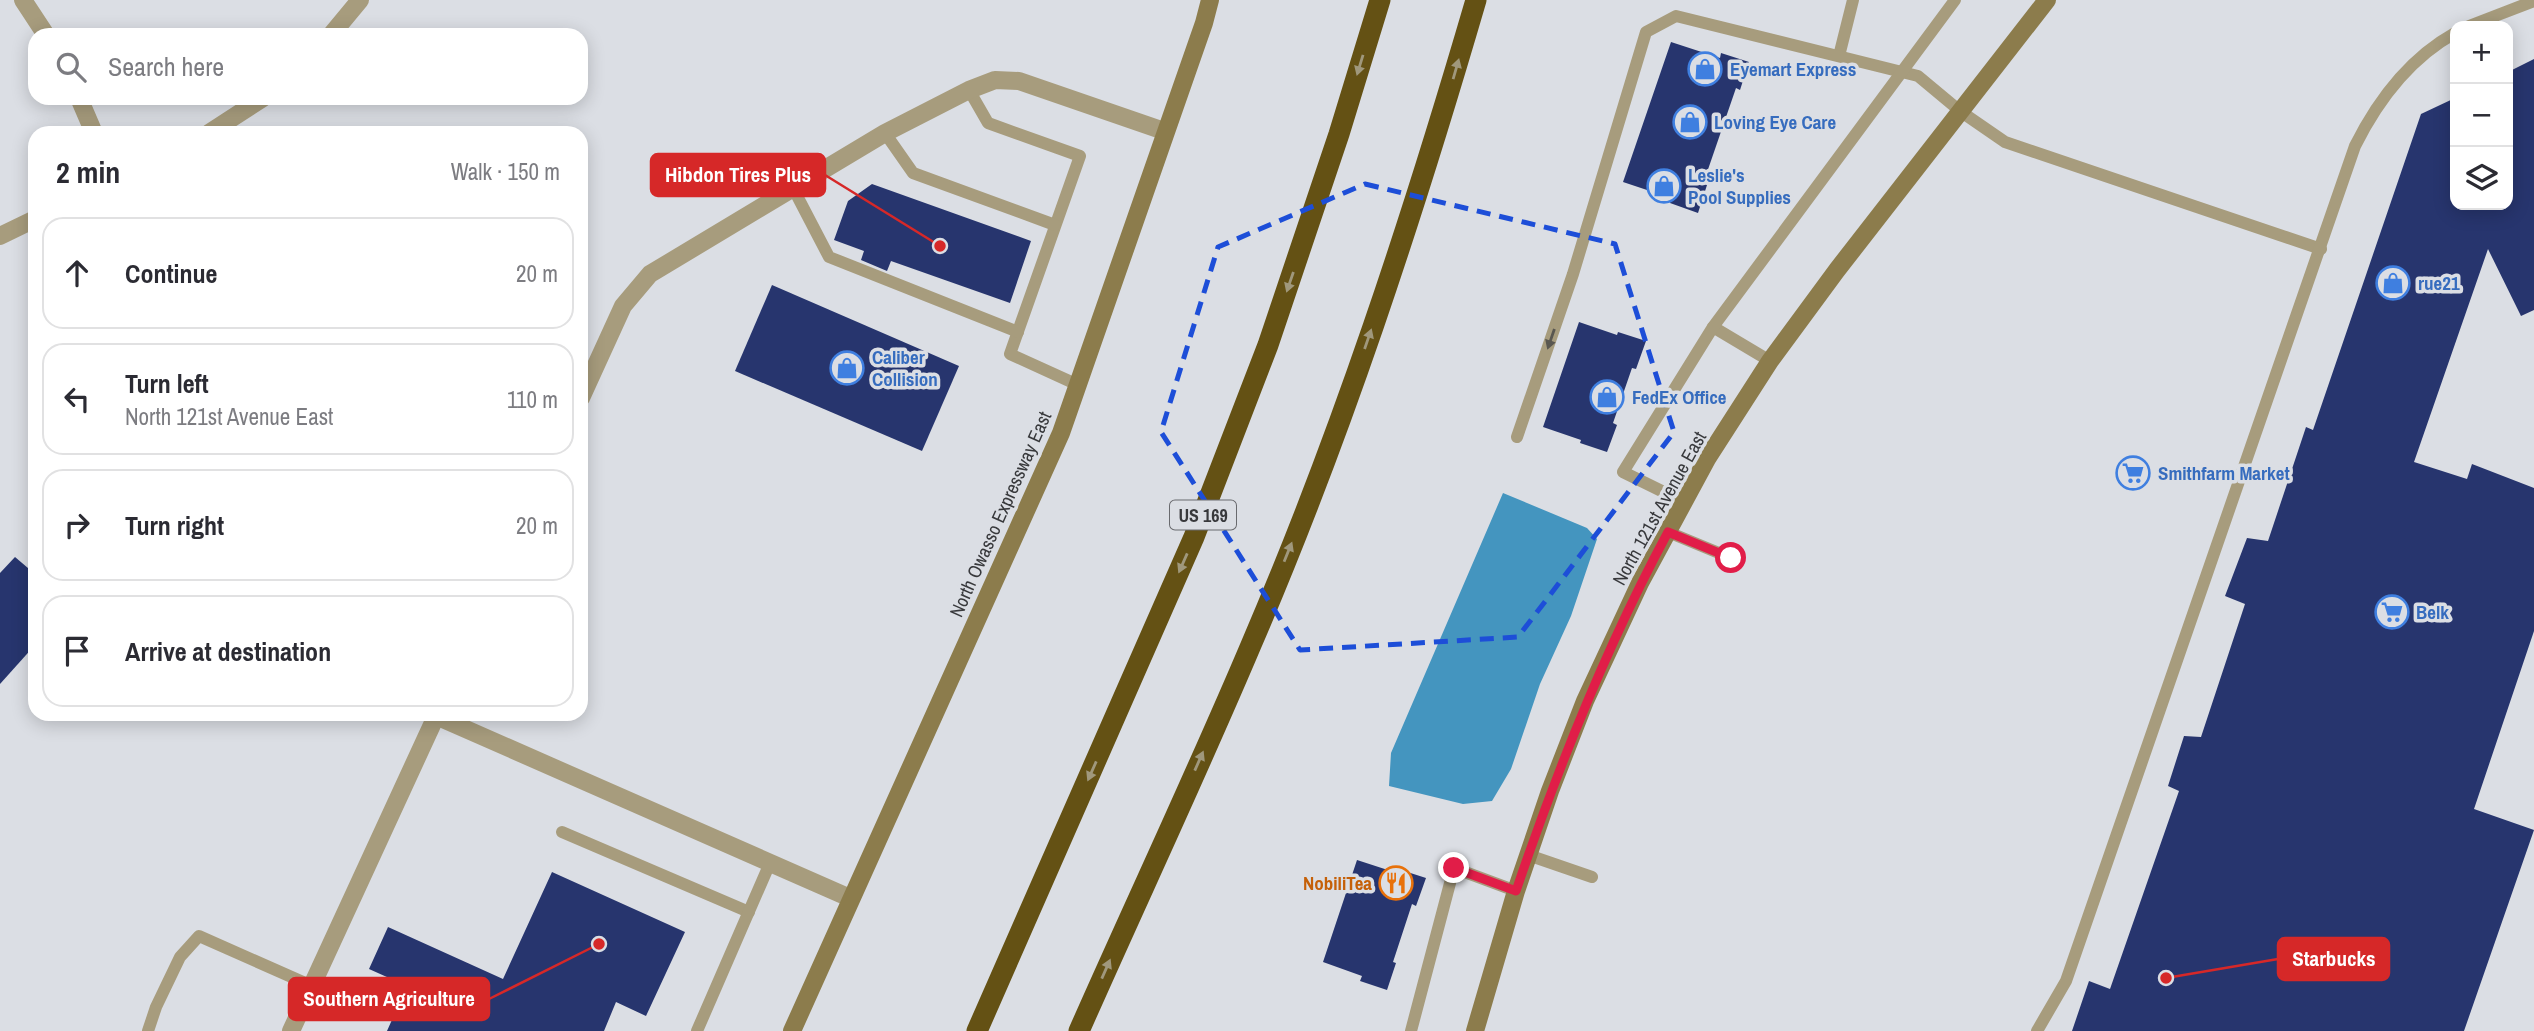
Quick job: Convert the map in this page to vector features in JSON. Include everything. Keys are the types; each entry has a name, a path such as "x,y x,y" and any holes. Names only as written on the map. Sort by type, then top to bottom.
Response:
{"highway":[{"name":"US 169","path":"977,1031 1194,537 1268,345 1339,134 1380,0"},
{"path":"1079,1031 1252,645 1324,461 1400,248 1476,0"}],"street":[{"path":"23,0 41,28"},
{"path":"337,28 360,0"},
{"name":"North Owasso Expressway East","path":"792,1031 1061,433 1210,0"},
{"name":"North 121st Avenue East","path":"1475,1031 1528,855 1586,701 1640,583 1707,459 1770,362 1836,270 2047,0"},
{"path":"588,383 623,306 650,274 885,133 968,90 995,80 1019,81 1164,131"},
{"path":"82,105 91,126"},
{"path":"220,126 253,105"},
{"path":"0,236 28,222"},
{"path":"291,1031 433,721"},
{"path":"450,721 850,898"}],"lane":[{"path":"1839,56 1853,0"},
{"path":"1684,502 1623,472 1713,327 1955,0"},
{"path":"2482,21 2534,1"},
{"path":"1517,438 1573,274 1646,32 1676,16 1918,76 1960,111 2006,142 2321,249"},
{"path":"2037,1031 2066,981 2356,146 2369,119 2390,87 2450,36"},
{"path":"968,90 988,123 1080,156 1010,354 1078,385"},
{"path":"885,133 913,173 1055,225"},
{"path":"793,188 829,257 1018,332"},
{"path":"1713,327 1770,362"},
{"path":"1668,532 1731,558"},
{"path":"562,832 749,912"},
{"path":"1528,855 1592,877"},
{"path":"697,1031 770,863"},
{"path":"1410,1031 1454,868 1516,891"},
{"path":"148,1031 156,1007 180,957 199,936 312,986"}],"highlighted area":[{"path":"1365,184 1615,244 1674,432 1518,637 1300,650 1161,432 1218,247"}],"water":[{"path":"1503,493 1587,528 1597,539 1571,616 1540,684 1511,769 1492,801 1463,804 1389,786 1391,753"}],"building":[{"path":"1671,42 1720,58 1721,53 1749,62 1740,90 1736,88 1703,184 1707,185 1698,213 1670,203 1671,198 1623,182"},
{"path":"2534,59 2534,310 2521,316 2488,249 2414,462 2467,479 2472,464 2534,488 2534,631 2474,809 2534,830 2464,1031 2072,1031 2089,981 2110,989 2179,791 2168,786 2184,736 2201,737 2245,604 2225,596 2247,538 2268,541 2306,427 2313,430 2421,114 2450,100 2450,210 2513,210 2513,70"},
{"path":"872,184 1031,241 1010,303 891,261 887,271 861,260 864,251 834,240 848,201"},
{"name":"Caliber Collision","path":"772,285 959,366 922,451 735,371"},
{"path":"1579,322 1617,335 1618,332 1646,341 1636,369 1632,368 1613,423 1617,425 1607,452 1543,427"},
{"path":"15,557 28,568 28,653 0,684 0,573"},
{"path":"1357,860 1397,873 1398,869 1426,878 1416,906 1412,904 1387,990 1360,981 1362,976 1323,962"},
{"path":"552,872 685,932 646,1016 616,1002 604,1031 387,1031 407,986 369,969 388,927 503,979"}],"place":[{"name":"Eyemart Express","path":"1705,69"},
{"name":"Loving Eye Care","path":"1690,122"},
{"name":"Leslie's Pool Supplies","path":"1664,186"},
{"name":"Hibdon Tires Plus","path":"940,246"},
{"name":"rue21","path":"2393,283"},
{"name":"Caliber Collision","path":"847,368"},
{"name":"FedEx Office","path":"1607,397"},
{"name":"Smithfarm Market","path":"2133,473"},
{"name":"Belk","path":"2392,612"},
{"name":"NobiliTea","path":"1396,883"},
{"name":"Southern Agriculture","path":"599,944"},
{"name":"Starbucks","path":"2166,978"}],"route":[{"path":"1454,868 1516,891 1550,791 1586,701 1640,583 1668,532 1731,558"}]}
